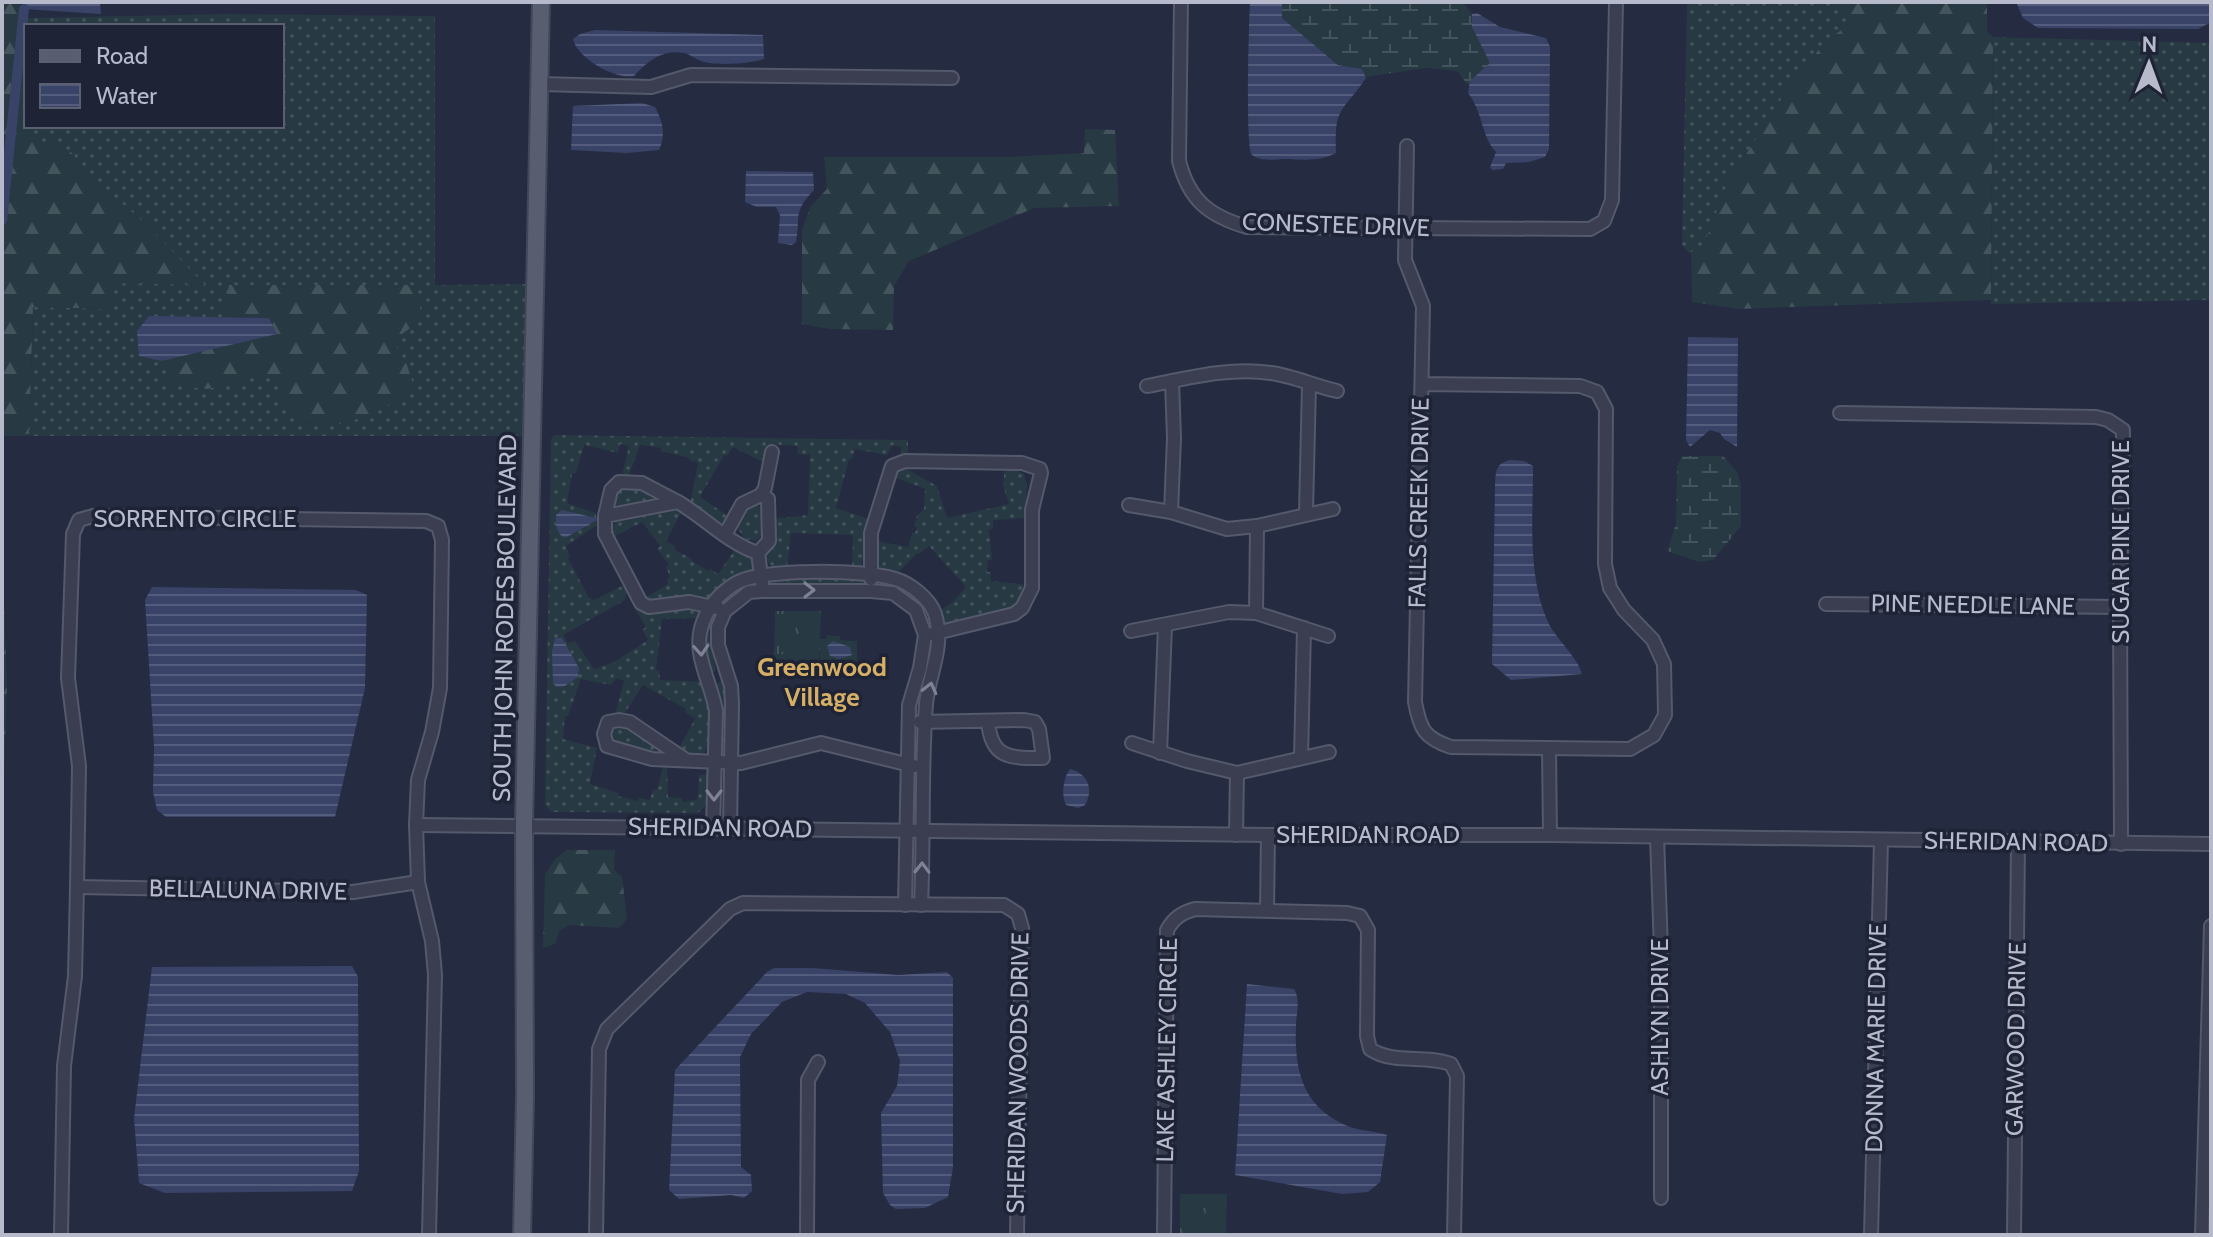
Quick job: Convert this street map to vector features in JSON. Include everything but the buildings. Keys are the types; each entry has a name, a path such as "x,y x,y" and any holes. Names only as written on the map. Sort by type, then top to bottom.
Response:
{"main road":[{"name":"SOUTH JOHN RODES BOULEVARD","path":"522,1235 524,825 541,2"}],"street":[{"name":"CONESTEE DRIVE","path":"1181,2 1179,161 1184,182 1204,208 1226,221 1247,227 1590,229 1604,221 1612,200 1616,2"},
{"path":"541,84 651,87 691,75 952,78"},
{"name":"FALLS CREEK DRIVE","path":"1407,146 1405,260 1423,306 1415,702 1419,726 1434,741 1451,747 1549,749"},
{"path":"1147,386 1216,372 1249,371 1274,374 1337,391"},
{"path":"1171,512 1174,438 1172,381"},
{"path":"1306,513 1309,384"},
{"path":"1422,384 1580,386 1597,392 1606,409 1605,564 1610,588 1624,610 1653,640 1664,664 1665,715 1654,735 1630,749 1549,749 1550,835"},
{"name":"SUGAR PINE DRIVE","path":"1840,413 2096,417 2108,420 2123,430 2121,844"},
{"path":"726,533 742,504 761,495 765,488 772,452"},
{"path":"871,591 871,533 892,466 905,461 1022,463 1040,469 1032,510 1033,576 1028,599 1014,614 932,634"},
{"path":"725,611 689,602 649,607 641,603 605,534 605,516 611,490 619,482 642,483 678,502 744,548 758,553"},
{"path":"758,553 769,541 771,523 768,499 761,495"},
{"path":"605,516 678,502"},
{"path":"1129,505 1171,512 1227,529 1257,526 1333,509"},
{"name":"SORRENTO CIRCLE","path":"61,1235 64,1066 75,976 77,887 79,766 68,678 73,534 79,520 93,516 426,521 438,526 442,540 440,688 432,732 418,780 416,825 418,882 432,941 435,975 429,1235"},
{"path":"1256,613 1257,526"},
{"path":"758,553 762,591"},
{"path":"713,829 716,711 699,654 702,624 711,606 724,591 741,581 761,575 872,574 896,579 915,589 934,612 932,634 909,705 905,905"},
{"path":"730,829 731,686 718,645 718,627 725,611 749,592 893,593 916,610 932,634 938,654 929,689 926,721 921,905"},
{"name":"PINE NEEDLE LANE","path":"1826,604 2120,607"},
{"path":"1131,631 1229,612 1256,613 1328,636"},
{"path":"1160,753 1165,626"},
{"path":"1301,758 1304,628"},
{"path":"709,682 726,674"},
{"path":"909,722 926,721 988,721 1035,722 1043,758 1022,758 1002,753 990,739 988,721"},
{"path":"686,760 630,722 608,722 605,740 612,749 652,759 753,762 821,743 909,765 925,766"},
{"path":"1132,743 1237,773 1329,752"},
{"path":"1236,835 1237,773"},
{"path":"416,825 524,825"},
{"name":"SHERIDAN ROAD","path":"524,825 2211,844"},
{"path":"1267,910 1268,835"},
{"name":"ASHLYN DRIVE","path":"1657,837 1661,950 1661,1198"},
{"name":"DONNA MARIE DRIVE","path":"1871,1235 1881,840"},
{"name":"GARWOOD DRIVE","path":"2014,1235 2018,842"},
{"name":"BELLALUNA DRIVE","path":"77,887 353,892 418,882"},
{"name":"SHERIDAN WOODS DRIVE","path":"596,1235 599,1049 607,1029 730,909 743,903 1004,905 1018,914 1022,928 1017,1235"},
{"name":"LAKE ASHLEY CIRCLE","path":"1164,1235 1167,930 1182,912 1195,909 1347,913 1360,916 1368,930 1367,1036 1370,1049 1383,1058 1437,1059 1451,1064 1457,1076 1454,1235"},
{"path":"2202,1235 2211,926"},
{"path":"807,1235 808,1080 818,1062"}],"green space":[{"path":"2,2 20,2 20,12 26,14 28,24 24,24 24,128 31,128 30,141 69,150 205,285 113,283 114,309 33,307 29,436 2,436"},
{"path":"1282,2 1463,2 1472,14 1472,27 1490,63 1468,85 1457,71 1426,68 1366,77 1362,69 1339,65 1281,18"},
{"path":"1687,2 1839,2 1843,13 1854,21 1823,44 1784,95 1727,184 1704,245 1689,253 1682,245"},
{"path":"1839,2 1987,2 1987,32 1993,37 1991,300 1738,309 1692,302 1691,252 1704,245 1727,184 1784,95 1823,44 1853,21 1843,13"},
{"path":"228,14 435,16 435,285 532,284 528,436 29,436 33,307 113,309 112,282 204,285 148,226 104,188 29,141 31,128 284,128 284,24 28,24 26,18","holes":["230,285 417,285 393,341 407,365 309,424 282,401 281,376 260,376 207,389 169,385 166,359 161,361 137,331 149,317 226,317"]},
{"path":"1993,37 2211,43 2211,300 1991,304"},
{"path":"1085,129 1115,130 1119,206 1034,208 909,261 894,286 893,330 829,329 802,324 802,230 810,207 827,189 824,157 1007,157 1084,153"},
{"path":"229,285 417,285 422,319 393,341 407,365 415,390 366,416 325,425 304,421 282,401 280,376 260,376 207,389 168,385 166,359 276,334 269,318 226,317"},
{"path":"555,435 908,440 908,457 902,457 901,447 892,445 887,455 855,449 852,459 849,459 836,508 869,519 861,569 852,568 853,535 791,533 787,568 769,564 765,552 774,519 808,515 810,455 798,454 797,446 767,444 763,462 733,447 727,456 724,455 700,497 730,517 723,524 690,504 698,463 661,451 661,448 640,445 628,478 624,477 623,471 629,446 620,444 618,453 584,445 576,473 572,474 567,503 595,513 599,524 566,546 568,558 589,598 594,600 622,586 627,590 625,600 563,635 568,643 575,641 594,669 614,662 648,640 642,630 646,627 635,609 636,605 700,609 700,618 662,619 656,670 659,670 660,680 704,682 709,698 711,729 704,753 687,753 680,746 695,719 685,712 686,709 643,685 623,716 618,716 616,711 624,681 616,678 611,685 581,679 568,716 565,716 563,739 597,748 590,784 638,801 639,798 650,800 653,789 657,790 664,763 667,766 668,797 682,798 682,802 698,799 699,775 706,774 709,768 709,802 698,813 551,812 545,804 551,439"},
{"path":"1682,456 1723,456 1737,472 1741,484 1741,526 1713,560 1699,562 1667,551 1676,524 1677,466"},
{"path":"903,467 937,486 947,518 1009,504 1002,483 1004,470 1013,469 1024,474 1027,486 1025,518 993,520 993,529 989,530 992,560 988,560 987,572 991,572 991,581 1025,586 1022,597 1013,607 943,626 939,611 953,602 966,587 929,546 917,553 896,575 878,568 877,541 908,547 917,528 914,526 917,516 924,509 925,489 894,477 896,470"},
{"path":"626,486 640,487 658,497 657,500 620,508 616,504 615,493"},
{"path":"752,505 763,507 764,533 756,541 745,539 738,529 741,510"},
{"path":"678,506 682,511 666,541 675,546 674,549 718,574 738,545 752,551 755,568 731,579 709,598 646,601 645,598 668,584 670,577 666,567 669,565 657,549 660,546 642,522 612,538 609,529 620,518"},
{"path":"2,539 7,685 2,843"},
{"path":"862,577 868,585 772,585 770,581 770,578"},
{"path":"775,611 821,611 819,675 799,675 799,662 774,662"},
{"path":"713,617 716,618 713,639 715,672 710,671 705,643 706,630"},
{"path":"779,618 794,618 794,652 779,652"},
{"path":"799,618 815,619 815,652 799,652"},
{"path":"827,635 857,641 857,663 820,663 820,639 826,639"},
{"path":"720,681 727,688 727,751 723,754 716,687"},
{"path":"616,726 627,727 657,747 655,753 652,755 620,747 611,740 610,732"},
{"path":"566,850 615,850 614,870 622,877 627,919 619,928 569,925 560,930 555,944 543,948 545,874"},
{"path":"1180,1194 1227,1194 1226,1235 1180,1235"},
{"path":"1185,1203 1201,1203 1200,1235 1184,1235"},
{"path":"1206,1204 1221,1204 1221,1235 1205,1235"}],"water":[{"path":"24,2 100,2 101,14 24,9"},
{"path":"1250,2 1282,2 1282,18 1338,65 1362,69 1366,78 1338,118 1336,153 1307,160 1264,159 1252,155 1248,109"},
{"path":"2016,2 2211,2 2211,22 2198,29 2038,28 2023,18"},
{"path":"1477,13 1500,27 1546,38 1550,47 1549,149 1545,157 1529,162 1506,163 1503,169 1492,170 1490,167 1496,152 1487,139 1477,108 1468,93 1470,81 1490,63 1472,27 1472,14"},
{"path":"595,30 763,35 764,59 714,64 676,52 650,61 634,76 617,75 589,60 576,46 573,39"},
{"path":"642,103 655,107 660,118 663,133 659,150 627,153 571,150 573,106"},
{"path":"746,171 813,172 814,190 800,210 796,242 792,245 778,243 780,215 776,207 757,207 745,202"},
{"path":"149,316 269,318 277,334 161,361 139,356 137,331"},
{"path":"1688,337 1738,338 1737,447 1720,433 1710,430 1690,447 1686,440"},
{"path":"1511,460 1524,461 1533,466 1534,565 1541,604 1548,622 1582,674 1511,680 1492,664 1495,479 1500,465"},
{"path":"562,510 597,520 565,538 556,526 556,515"},
{"path":"152,587 356,590 367,595 365,688 335,817 166,817 157,810 153,792 154,746 145,600"},
{"path":"555,638 562,638 579,668 578,677 565,686 557,687 553,683"},
{"path":"833,641 850,647 852,655 839,659 830,656 827,646"},
{"path":"1070,769 1081,774 1088,783 1088,799 1085,805 1078,808 1066,805 1064,801 1064,782"},
{"path":"352,966 358,977 359,1171 352,1191 165,1193 139,1183 134,1118 152,967"},
{"path":"774,968 898,975 947,972 953,978 953,1167 948,1197 925,1208 896,1209 890,1205 883,1193 881,1113 897,1086 900,1061 890,1032 865,1003 846,994 807,992 782,1002 751,1034 740,1057 741,1167 751,1175 752,1191 744,1198 731,1195 679,1199 669,1190 675,1070"},
{"path":"1247,984 1294,989 1298,1002 1297,1059 1312,1100 1334,1119 1350,1127 1387,1135 1380,1182 1368,1192 1342,1194 1235,1175"}],"waterway":[{"path":"2,220 24,9"}],"district":[{"name":"Greenwood Village","path":"822,682"}]}
